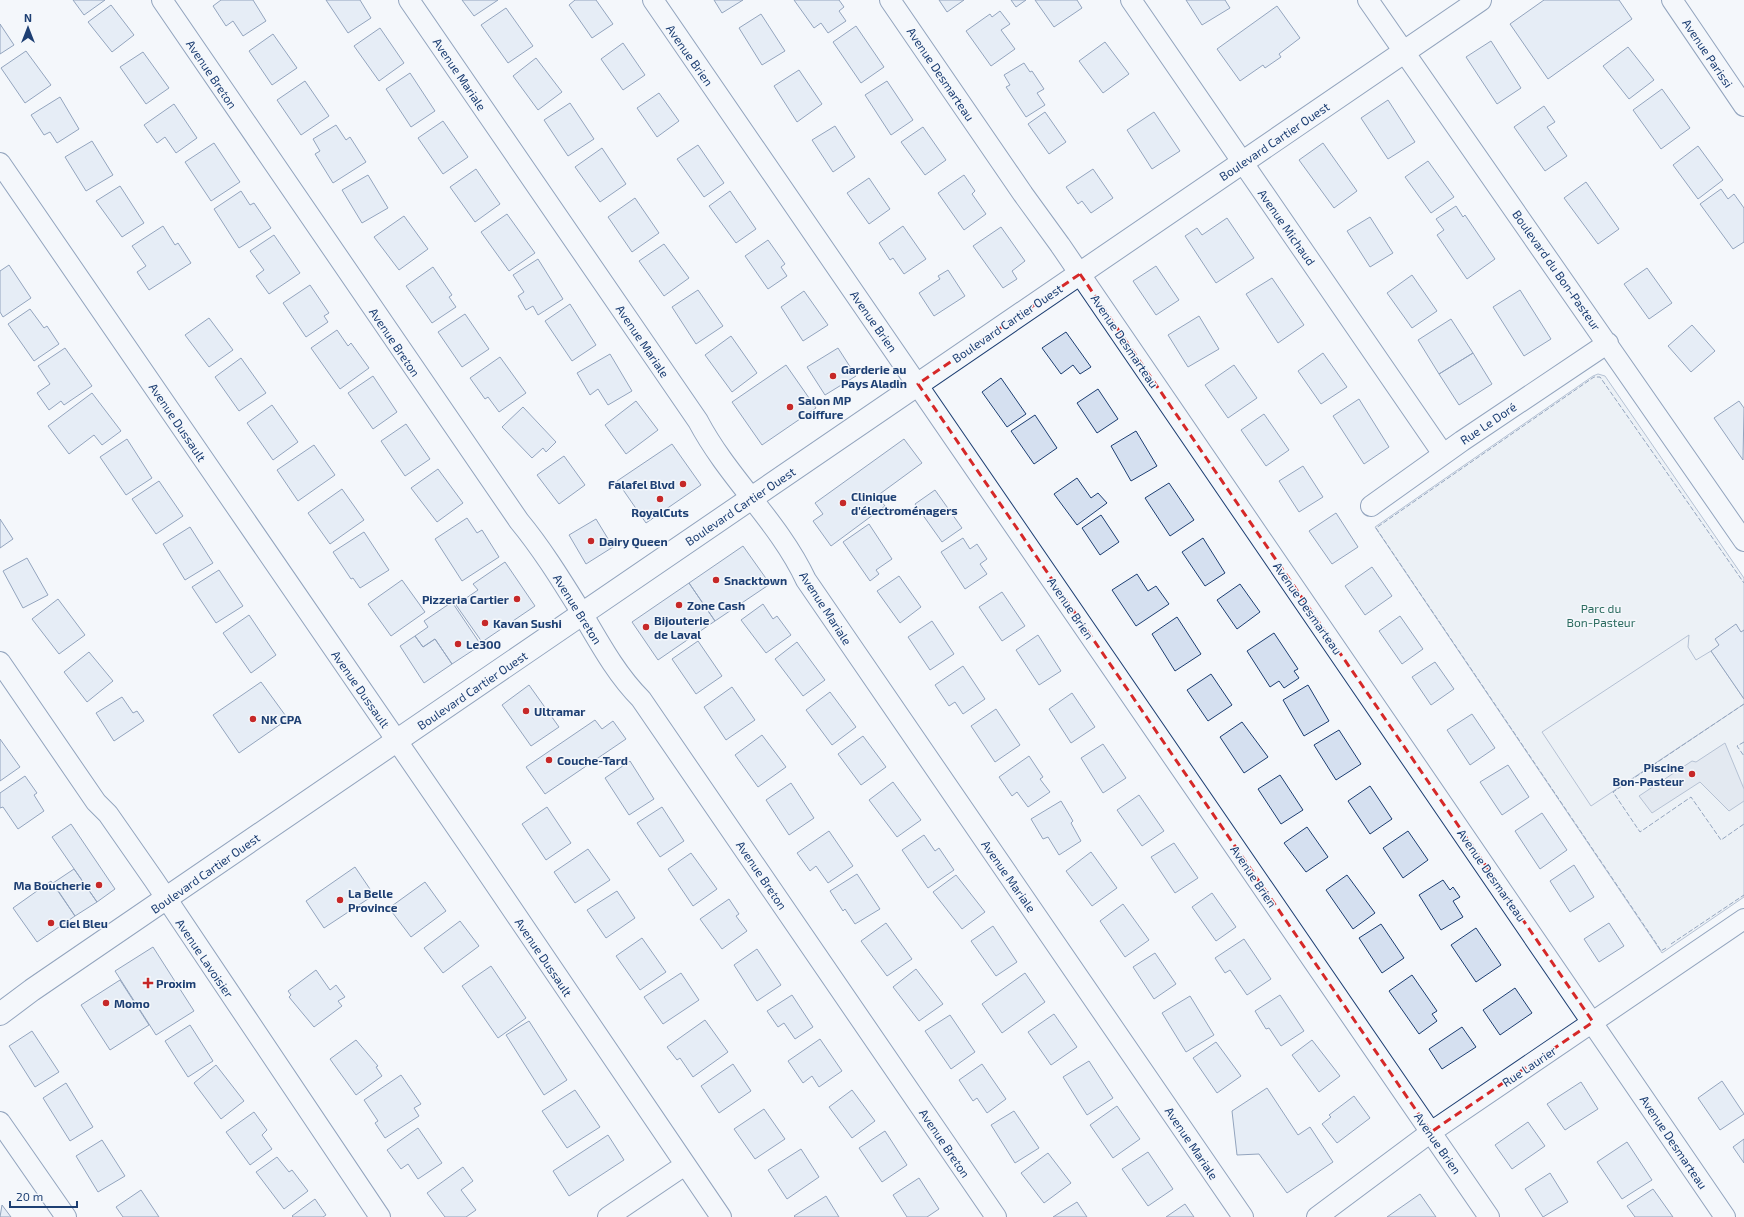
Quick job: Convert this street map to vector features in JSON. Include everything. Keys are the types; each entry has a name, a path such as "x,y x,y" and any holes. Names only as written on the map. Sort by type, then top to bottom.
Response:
{"street":[{"name":"Avenue Breton","path":"162,0 519,521 537,544 595,637 631,688 645,705 996,1217"},
{"name":"Avenue Mariale","path":"409,0 698,421 725,465 797,560 806,580 1243,1217"},
{"name":"Avenue Brien","path":"653,0 1489,1217"},
{"name":"Avenue Desmarteau","path":"890,0 1080,274 1725,1217"},
{"name":"Avenue Michaud","path":"1131,0 1443,454"},
{"name":"Boulevard du Bon-Pasteur","path":"1368,0 1608,343 1744,541"},
{"name":"Boulevard Cartier Ouest","path":"0,1014 32,990 1480,0"},
{"name":"Avenue Parissi","path":"1672,0 1744,106"},
{"name":"Avenue Dussault","path":"0,163 397,741 721,1217"},
{"name":"Rue Le Doré","path":"1371,506 1443,454 1608,343"},
{"name":"Avenue Lavoisier","path":"0,662 96,802 108,814 380,1217"},
{"name":"Rue Laurier","path":"1317,1217 1431,1132 1744,920"},
{"path":"0,1122 66,1217"},
{"path":"608,1217 685,1164"}],"highlighted area":[{"path":"1080,274 1593,1022 1431,1132 918,384"}],"green space":[{"name":"Parc du Bon-Pasteur","path":"1598,374 1605,376 1744,578 1744,897 1662,953 1375,527"}],"shaded area":[{"path":"1689,635 1688,647 1696,660 1711,651 1744,699 1744,704 1591,806 1542,732"},
{"name":"Piscine Bon-Pasteur","path":"1725,743 1744,789 1744,801 1729,811 1700,782 1652,813 1639,796 1692,761 1696,762"}],"building":[{"path":"73,0 105,0 84,15"},
{"path":"221,0 253,0 266,21 243,36 233,21 226,26 213,6"},
{"path":"326,0 360,0 371,18 348,33"},
{"path":"462,0 498,0 474,16"},
{"path":"575,0 596,0 613,24 592,38 569,5"},
{"path":"714,0 743,0 722,13"},
{"path":"794,0 839,0 844,7 839,11 846,21 828,33 821,23 814,28"},
{"path":"939,0 964,0 947,12"},
{"path":"1011,0 1026,0 1016,7"},
{"path":"1035,0 1077,0 1082,8 1054,27"},
{"path":"1186,0 1225,0 1230,8 1202,25"},
{"path":"1544,0 1619,0 1632,19 1548,79 1510,24"},
{"path":"111,5 134,35 112,52 88,22"},
{"path":"1277,6 1300,38 1279,54 1281,57 1265,68 1263,65 1240,81 1217,49"},
{"path":"506,8 533,46 508,63 481,25"},
{"path":"1000,11 1010,24 1001,30 1015,49 991,66 966,31 990,14 992,17"},
{"path":"761,14 785,51 762,65 739,28"},
{"path":"0,24 14,45 0,54"},
{"path":"856,26 884,67 861,83 833,42"},
{"path":"380,28 404,63 379,81 354,46"},
{"path":"273,34 297,68 272,85 249,51"},
{"path":"1491,41 1521,88 1497,104 1466,57"},
{"path":"1105,42 1129,74 1103,93 1079,61"},
{"path":"623,43 645,75 623,90 601,59"},
{"path":"1628,47 1654,80 1629,99 1603,66"},
{"path":"26,51 51,85 25,103 1,68"},
{"path":"143,52 169,88 146,104 120,67"},
{"path":"536,58 562,92 538,110 513,76"},
{"path":"1024,63 1030,72 1032,71 1044,89 1037,93 1045,105 1026,117 1006,87 1010,85 1004,75"},
{"path":"799,70 822,104 797,122 774,86"},
{"path":"410,73 435,111 411,127 386,89"},
{"path":"305,81 329,116 301,135 277,100"},
{"path":"887,81 913,120 891,135 865,95"},
{"path":"1662,89 1690,128 1661,149 1633,110"},
{"path":"659,93 679,121 657,137 637,108"},
{"path":"60,97 79,129 57,143 50,132 44,135 31,115"},
{"path":"1388,100 1415,142 1388,159 1361,118"},
{"path":"570,103 594,139 568,156 544,120"},
{"path":"174,104 197,138 176,153 165,137 157,143 144,125"},
{"path":"1544,106 1555,122 1547,127 1567,156 1545,171 1514,127"},
{"path":"1045,112 1066,142 1049,154 1028,124"},
{"path":"1154,112 1180,151 1152,169 1127,130"},
{"path":"443,121 468,157 443,174 418,138"},
{"path":"336,125 346,140 350,137 366,162 333,183 315,154 320,151 313,139"},
{"path":"835,126 855,157 833,172 812,140"},
{"path":"923,127 946,160 925,175 901,142"},
{"path":"92,141 113,175 86,191 65,157"},
{"path":"214,143 240,182 211,201 185,162"},
{"path":"1323,143 1357,191 1334,208 1299,160"},
{"path":"698,145 724,183 704,197 677,159"},
{"path":"1698,146 1723,180 1698,199 1673,165"},
{"path":"602,148 626,184 600,202 575,167"},
{"path":"1428,161 1454,197 1431,213 1405,177"},
{"path":"476,169 500,204 475,222 450,187"},
{"path":"1093,169 1113,198 1091,213 1082,201 1078,204 1066,187"},
{"path":"368,175 388,208 362,223 342,190"},
{"path":"964,175 975,191 972,194 986,214 964,230 938,193"},
{"path":"869,178 890,209 869,224 847,193"},
{"path":"1586,182 1619,229 1598,244 1564,198"},
{"path":"120,186 144,223 122,237 96,201"},
{"path":"1721,189 1728,199 1734,194 1744,208 1744,242 1733,249 1700,204"},
{"path":"241,191 250,205 254,203 271,228 239,248 214,209"},
{"path":"730,191 756,229 736,243 709,206"},
{"path":"635,198 659,233 632,252 608,217"},
{"path":"1456,206 1463,217 1465,215 1495,259 1467,279 1437,235 1444,230 1436,219"},
{"path":"507,214 535,253 509,271 481,232"},
{"path":"404,216 428,249 399,270 374,237"},
{"path":"1370,217 1393,253 1370,267 1347,231"},
{"path":"1227,218 1254,258 1216,283 1185,236 1197,228 1202,235"},
{"path":"163,226 175,245 178,243 191,263 149,290 137,272 146,266 132,246"},
{"path":"903,226 926,259 904,274 893,258 890,260 879,243"},
{"path":"1001,227 1025,261 1012,271 1017,279 1003,288 973,246"},
{"path":"274,235 300,273 269,294 256,276 264,270 250,251"},
{"path":"768,240 785,264 781,267 787,276 768,289 745,256"},
{"path":"664,244 689,278 664,296 639,261"},
{"path":"538,259 563,299 538,315 533,306 526,310 518,296 524,292 513,275"},
{"path":"9,265 31,298 3,317 0,312 0,271"},
{"path":"1156,266 1179,300 1156,315 1133,281"},
{"path":"433,267 452,295 449,297 456,307 432,323 406,286"},
{"path":"1647,268 1672,303 1649,319 1624,284"},
{"path":"948,270 965,296 934,316 919,293 940,279 938,276"},
{"path":"1412,275 1437,311 1412,328 1387,293"},
{"path":"1272,278 1304,325 1278,343 1246,294"},
{"path":"310,285 329,313 324,316 328,322 306,337 283,303"},
{"path":"698,290 723,326 696,344 672,307"},
{"path":"1520,290 1551,339 1524,356 1493,307"},
{"path":"804,291 828,325 803,341 781,307"},
{"path":"570,304 596,345 572,361 545,321"},
{"path":"30,309 44,328 47,326 59,344 34,361 8,324"},
{"path":"465,314 489,349 462,367 438,332"},
{"path":"1199,316 1219,349 1188,367 1168,335"},
{"path":"209,318 233,350 209,367 185,335"},
{"path":"1451,319 1473,353 1439,374 1418,340"},
{"path":"1692,325 1715,351 1691,372 1668,346"},
{"path":"337,330 348,346 351,343 369,368 340,389 311,348"},
{"path":"1066,332 1091,367 1080,374 1073,365 1061,374 1042,348"},
{"path":"731,336 757,373 732,392 705,355"},
{"path":"65,348 92,386 64,405 61,401 49,410 37,393 50,384 38,366"},
{"path":"838,348 856,376 825,395 807,367"},
{"path":"1323,353 1347,387 1321,404 1298,371"},
{"path":"1473,353 1492,384 1459,405 1439,374"},
{"path":"610,354 632,391 608,405 598,389 590,395 577,373"},
{"path":"500,357 526,393 499,412 488,397 485,399 470,378"},
{"path":"241,358 266,393 239,411 215,377"},
{"path":"786,365 816,408 762,445 732,402"},
{"path":"1234,365 1257,398 1228,418 1205,385"},
{"path":"373,376 397,412 373,429 348,393"},
{"path":"1001,378 1026,414 1007,427 982,392"},
{"path":"1098,389 1118,419 1097,433 1077,403"},
{"path":"92,393 121,431 102,445 94,435 69,454 48,426"},
{"path":"1359,399 1389,447 1364,464 1333,416"},
{"path":"636,401 658,430 626,454 605,425"},
{"path":"1739,401 1744,408 1743,460 1714,418"},
{"path":"272,405 298,442 273,460 247,423"},
{"path":"523,407 556,442 546,452 543,448 532,458 502,427"},
{"path":"1264,414 1289,450 1266,466 1241,430"},
{"path":"1035,415 1057,448 1034,464 1011,431"},
{"path":"406,424 430,459 405,476 381,441"},
{"path":"1136,431 1157,466 1131,481 1111,446"},
{"path":"127,439 152,478 126,495 100,457"},
{"path":"904,439 922,463 877,496 885,506 831,546 813,521 823,514 815,503"},
{"path":"672,444 701,485 646,523 617,481"},
{"path":"314,445 335,475 298,501 277,470"},
{"path":"564,456 585,485 559,504 537,475"},
{"path":"1303,466 1323,497 1299,512 1279,481"},
{"path":"438,469 463,503 437,522 411,488"},
{"path":"1077,478 1091,498 1098,493 1107,503 1077,525 1054,494"},
{"path":"159,481 183,516 156,534 132,499"},
{"path":"1169,483 1194,520 1170,536 1145,498"},
{"path":"342,489 364,520 330,544 308,513"},
{"path":"935,490 962,528 942,542 915,504"},
{"path":"1336,513 1358,547 1332,564 1309,531"},
{"path":"1101,515 1119,542 1100,555 1082,528"},
{"path":"467,518 477,533 482,530 499,557 462,581 435,539"},
{"path":"0,519 13,539 0,548"},
{"name":"Dairy Queen","path":"596,519 613,547 586,564 569,535"},
{"path":"869,524 892,559 876,570 879,574 870,581 843,542"},
{"path":"190,527 213,563 185,580 163,544"},
{"path":"364,532 389,570 360,588 353,578 351,579 333,552"},
{"path":"963,538 970,549 977,544 987,559 980,564 987,574 965,589 941,552"},
{"path":"1203,538 1225,573 1205,586 1182,552"},
{"path":"743,546 770,584 715,621 689,583"},
{"path":"27,558 48,595 23,608 3,571"},
{"path":"505,562 535,606 482,642 456,605 478,590 473,584"},
{"path":"1372,567 1392,596 1365,615 1345,586"},
{"path":"219,570 243,606 216,623 192,587"},
{"path":"1137,574 1148,591 1156,586 1169,604 1136,626 1112,590"},
{"path":"899,576 921,607 900,623 877,591"},
{"path":"402,580 425,612 391,636 368,604"},
{"path":"689,583 715,621 658,660 632,622"},
{"path":"1240,584 1260,612 1237,629 1217,600"},
{"path":"1002,592 1025,626 1002,641 979,607"},
{"path":"58,599 85,635 59,654 32,619"},
{"path":"452,602 481,645 452,664 435,639 423,647 415,636 428,627 424,621"},
{"path":"763,604 773,619 777,616 791,635 766,653 741,620"},
{"path":"249,615 276,655 251,673 223,633"},
{"path":"1400,616 1423,649 1402,664 1379,631"},
{"path":"1177,617 1201,654 1175,671 1152,634"},
{"path":"932,621 954,654 930,670 908,637"},
{"path":"1736,624 1741,632 1744,630 1744,699 1711,651 1719,645 1715,639"},
{"path":"1274,633 1298,669 1294,671 1299,678 1284,688 1279,681 1270,687 1247,651"},
{"path":"1038,635 1061,671 1039,685 1016,650"},
{"path":"415,636 423,647 435,639 452,664 424,683 400,646"},
{"path":"698,641 722,676 696,694 672,659"},
{"path":"797,642 825,680 803,696 775,659"},
{"path":"89,652 113,681 87,702 64,672"},
{"path":"1435,662 1454,689 1431,705 1412,677"},
{"path":"963,666 985,699 963,714 955,702 949,706 935,685"},
{"path":"1211,674 1232,705 1208,721 1187,690"},
{"path":"261,682 288,719 239,753 213,715"},
{"path":"529,685 559,727 531,746 502,705"},
{"path":"1308,685 1329,721 1304,736 1283,700"},
{"path":"732,687 755,720 726,740 704,707"},
{"path":"830,692 856,727 832,745 806,710"},
{"path":"1072,693 1095,727 1071,743 1049,709"},
{"path":"122,697 133,713 137,711 144,721 114,741 96,713"},
{"path":"996,709 1020,745 995,762 971,726"},
{"path":"1472,714 1495,748 1470,765 1447,730"},
{"path":"595,720 602,729 613,721 626,739 545,794 526,767"},
{"path":"1242,722 1268,757 1244,773 1220,737"},
{"path":"1339,730 1361,764 1336,780 1314,745"},
{"path":"762,735 786,767 758,787 735,755"},
{"path":"863,736 886,767 861,785 838,754"},
{"path":"0,739 20,767 0,781"},
{"path":"1103,744 1126,778 1103,793 1081,758"},
{"path":"1029,756 1043,777 1040,779 1050,792 1028,807 1017,792 1012,796 999,777"},
{"path":"630,761 654,799 629,815 605,778"},
{"path":"1508,765 1529,797 1502,815 1480,782"},
{"path":"1280,775 1303,810 1281,824 1258,789"},
{"path":"25,776 37,793 34,795 44,811 18,829 3,807 0,808 0,793"},
{"path":"893,782 921,820 897,837 869,800"},
{"path":"791,783 814,818 789,835 766,800"},
{"path":"1370,786 1392,819 1370,834 1348,801"},
{"path":"1139,795 1164,831 1142,846 1117,810"},
{"path":"1061,801 1073,821 1071,823 1081,841 1059,855 1048,837 1043,839 1031,819"},
{"path":"547,807 571,843 546,860 522,824"},
{"path":"662,807 684,841 660,857 637,823"},
{"path":"1542,813 1567,850 1540,869 1515,831"},
{"path":"71,824 115,889 97,902 52,837"},
{"path":"1307,827 1328,857 1306,872 1284,843"},
{"path":"829,831 853,866 828,883 816,866 810,871 797,853"},
{"path":"1408,831 1428,860 1403,878 1383,848"},
{"path":"924,835 935,851 939,848 954,870 928,888 902,850"},
{"path":"1174,843 1198,878 1175,893 1151,857"},
{"path":"588,849 610,880 575,903 554,872"},
{"path":"1091,852 1117,888 1092,906 1066,871"},
{"path":"691,853 717,889 693,906 668,869"},
{"path":"1574,865 1594,897 1570,912 1550,881"},
{"path":"355,867 374,895 324,928 306,901"},
{"path":"74,869 97,902 75,916 53,883"},
{"path":"857,874 880,909 855,924 845,909 843,911 830,891"},
{"path":"956,875 985,912 962,929 933,892"},
{"path":"1347,875 1375,913 1353,929 1326,890"},
{"path":"1443,880 1450,890 1453,887 1460,897 1453,901 1463,917 1441,930 1419,895"},
{"path":"51,881 75,916 37,942 13,908"},
{"path":"425,882 446,911 411,937 389,908"},
{"path":"617,891 635,918 606,938 587,910"},
{"path":"1212,893 1236,927 1216,941 1192,907"},
{"path":"729,899 739,914 736,916 747,931 722,949 700,919"},
{"path":"1123,904 1149,940 1125,957 1100,921"},
{"path":"460,921 479,946 443,973 424,948"},
{"path":"886,923 912,959 887,976 861,941"},
{"path":"1609,923 1624,946 1599,962 1584,939"},
{"path":"1381,924 1404,958 1382,973 1359,938"},
{"path":"993,926 1017,962 996,976 971,941"},
{"path":"1476,928 1501,965 1476,982 1451,945"},
{"path":"642,938 666,972 640,990 616,956"},
{"path":"1244,939 1271,979 1247,995 1230,970 1225,973 1215,958"},
{"path":"153,947 194,1011 156,1035 115,971"},
{"path":"757,949 781,985 757,1001 734,965"},
{"path":"1155,953 1176,984 1154,999 1133,967"},
{"path":"491,966 526,1018 498,1038 462,986"},
{"path":"916,969 943,1004 919,1021 893,987"},
{"path":"316,970 330,990 336,985 345,997 338,1001 342,1006 314,1027 289,997 291,995 288,991"},
{"path":"681,973 699,1000 663,1024 644,997"},
{"path":"1025,973 1045,1002 1002,1033 982,1004"},
{"path":"1412,975 1437,1011 1432,1014 1437,1021 1419,1034 1389,991"},
{"path":"120,980 149,1025 110,1050 81,1005"},
{"path":"1515,988 1532,1013 1500,1035 1483,1010"},
{"path":"792,995 813,1027 795,1039 784,1023 778,1027 767,1011"},
{"path":"1280,995 1304,1031 1281,1046 1269,1028 1266,1029 1255,1011"},
{"path":"1190,996 1214,1035 1186,1052 1162,1013"},
{"path":"1054,1014 1077,1047 1051,1065 1028,1032"},
{"path":"950,1015 975,1052 951,1069 925,1031"},
{"path":"705,1020 728,1052 693,1077 680,1058 677,1060 667,1047"},
{"path":"529,1021 567,1080 544,1095 506,1035"},
{"path":"190,1025 213,1061 188,1077 165,1041"},
{"path":"1462,1027 1476,1047 1442,1069 1429,1049"},
{"path":"32,1031 59,1072 35,1087 9,1046"},
{"path":"820,1039 842,1071 819,1087 812,1076 803,1083 788,1061"},
{"path":"356,1040 378,1066 376,1067 382,1076 356,1095 330,1059"},
{"path":"1312,1040 1340,1076 1319,1092 1292,1055"},
{"path":"1216,1042 1241,1076 1217,1093 1193,1058"},
{"path":"1089,1061 1113,1098 1087,1115 1063,1077"},
{"path":"733,1064 751,1091 719,1113 701,1086"},
{"path":"982,1064 1006,1099 987,1113 977,1098 973,1101 959,1080"},
{"path":"216,1065 244,1101 221,1119 194,1083"},
{"path":"401,1075 421,1104 414,1108 419,1116 385,1138 375,1123 378,1121 364,1100"},
{"path":"1722,1081 1744,1114 1720,1130 1698,1098"},
{"path":"1581,1082 1598,1109 1565,1130 1547,1104"},
{"path":"66,1083 93,1127 70,1141 43,1098"},
{"path":"1267,1088 1298,1135 1310,1127 1333,1162 1287,1193 1259,1154 1237,1155 1232,1111"},
{"path":"575,1090 600,1127 567,1148 542,1111"},
{"path":"852,1090 875,1121 852,1138 829,1107"},
{"path":"1354,1096 1370,1118 1337,1143 1322,1124 1331,1117 1329,1115"},
{"path":"1117,1106 1140,1139 1113,1158 1090,1125"},
{"path":"764,1109 785,1139 755,1159 734,1129"},
{"path":"1014,1111 1039,1148 1015,1163 991,1125"},
{"path":"254,1112 267,1130 262,1135 272,1149 250,1165 226,1132"},
{"path":"1528,1122 1545,1146 1512,1169 1495,1145"},
{"path":"418,1128 442,1163 418,1179 408,1164 401,1169 387,1150"},
{"path":"885,1131 907,1165 882,1182 859,1148"},
{"path":"608,1135 624,1160 569,1196 553,1171"},
{"path":"1744,1139 1744,1163 1733,1147"},
{"path":"102,1140 125,1176 98,1192 76,1156"},
{"path":"1627,1142 1652,1180 1622,1199 1597,1162"},
{"path":"801,1149 819,1177 787,1199 768,1170"},
{"path":"1148,1152 1173,1189 1148,1206 1122,1169"},
{"path":"1048,1153 1071,1183 1044,1203 1021,1173"},
{"path":"277,1157 289,1172 292,1170 308,1191 284,1209 256,1172"},
{"path":"463,1167 473,1181 461,1190 476,1210 466,1217 445,1217 427,1193"},
{"path":"1550,1173 1568,1202 1543,1217 1525,1189"},
{"path":"919,1178 939,1209 927,1217 907,1217 893,1195"},
{"path":"1653,1189 1673,1217 1635,1217 1627,1206"},
{"path":"141,1190 159,1217 123,1217 116,1207"},
{"path":"1420,1194 1436,1217 1387,1217"},
{"path":"826,1196 839,1217 794,1216"},
{"path":"315,1199 326,1215 323,1217 292,1216"},
{"path":"1077,1202 1087,1217 1053,1217"},
{"path":"1185,1204 1194,1217 1166,1217"},
{"path":"2,1205 11,1217 0,1217"}],"fence":[{"path":"1666,948 1661,951 1376,528 1594,377 1600,377 1744,583"},
{"path":"1744,704 1613,792 1640,832 1691,797 1721,840 1744,824"},
{"path":"1744,742 1737,746 1744,756"},
{"path":"1671,944 1744,895"}],"place":[{"name":"Garderie au Pays Aladin","path":"833,376"},
{"name":"Salon MP Coiffure","path":"790,407"},
{"name":"Falafel Blvd","path":"683,484"},
{"name":"RoyalCuts","path":"660,499"},
{"name":"Clinique d'électroménagers","path":"843,503"},
{"name":"Dairy Queen","path":"591,541"},
{"name":"Snacktown","path":"716,580"},
{"name":"Pizzeria Cartier","path":"517,599"},
{"name":"Zone Cash","path":"679,605"},
{"name":"Kavan Sushi","path":"485,623"},
{"name":"Bijouterie de Laval","path":"646,627"},
{"name":"Le300","path":"458,644"},
{"name":"Ultramar","path":"526,711"},
{"name":"NK CPA","path":"253,719"},
{"name":"Couche-Tard","path":"549,760"},
{"name":"Piscine Bon-Pasteur","path":"1692,774"},
{"name":"Ma Boucherie","path":"99,885"},
{"name":"La Belle Province","path":"340,900"},
{"name":"Ciel Bleu","path":"51,923"},
{"name":"Proxim","path":"148,983"},
{"name":"Momo","path":"106,1003"}]}
